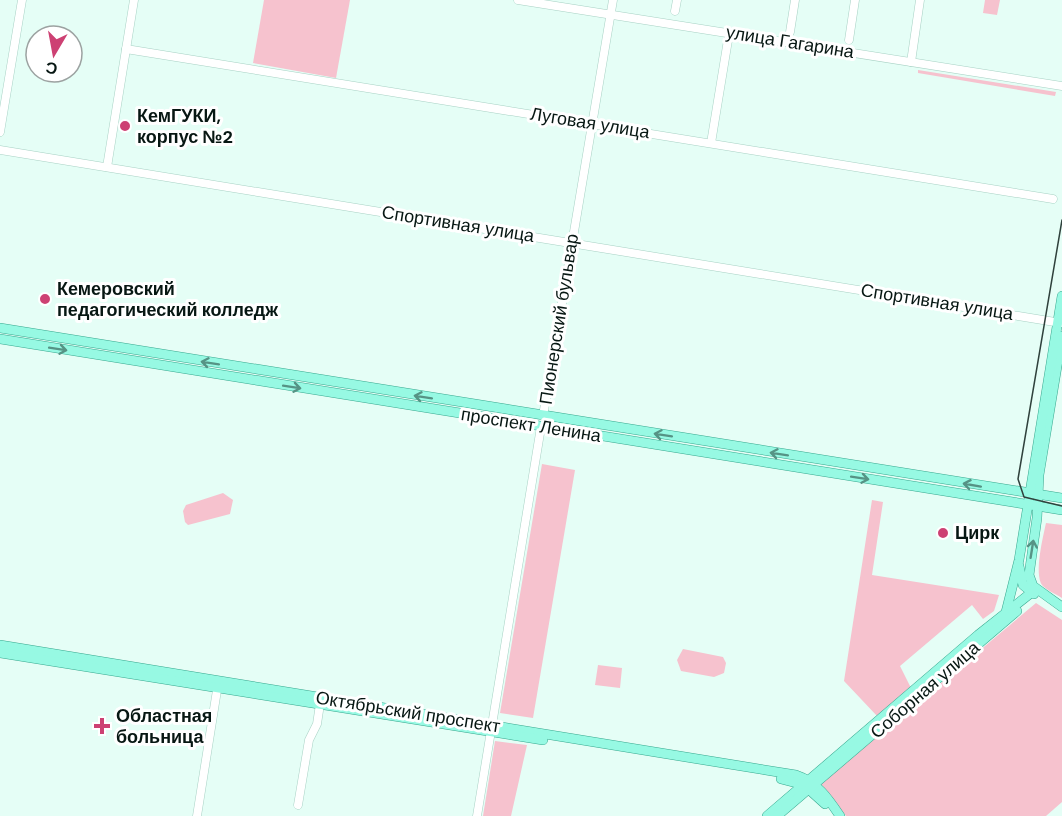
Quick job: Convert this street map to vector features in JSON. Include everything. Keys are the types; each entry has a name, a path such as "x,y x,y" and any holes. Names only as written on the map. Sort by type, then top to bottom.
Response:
{"main road":[{"path":"1062,296 1060,323 1034,494 1038,506 1029,575 1034,592 1062,607"},
{"name":"проспект Ленина","path":"0,328 1034,494"},
{"path":"1006,612 1019,560 1027,504 1034,494 1062,336"},
{"name":"проспект Ленина","path":"0,339 1062,510"},
{"path":"252,370 252,380"},
{"name":"Пионерский бульвар","path":"541,427 543,416"},
{"path":"1034,494 1062,498"},
{"path":"1019,560 1021,580 1062,613"},
{"name":"Соборная улица","path":"809,784 1006,612 1034,592"},
{"name":"Соборная улица","path":"809,784 1034,592"},
{"name":"Октябрьский проспект","path":"0,645 492,729"},
{"name":"Октябрьский проспект","path":"0,653 218,684 320,704 786,773 809,784"},
{"path":"766,816 809,784"},
{"path":"777,816 809,784"},
{"path":"809,784 833,816"},
{"path":"809,784 840,816"}],"street":[{"path":"0,132 22,0"},
{"path":"107,167 134,0"},
{"name":"улица Гагарина","path":"518,0 1062,86"},
{"name":"Пионерский бульвар","path":"543,416 613,0"},
{"path":"675,11 677,0"},
{"path":"790,32 795,0"},
{"path":"849,40 855,0"},
{"path":"911,62 920,0"},
{"path":"711,143 728,40"},
{"name":"Луговая улица","path":"126,49 1053,199"},
{"name":"Спортивная улица","path":"0,150 1060,323"},
{"name":"Пионерский бульвар","path":"477,816 541,427"},
{"path":"197,816 218,684"},
{"path":"298,805 309,740 317,724 320,704"}],"shaded area":[{"path":"264,0 350,0 336,78 253,63"},
{"path":"985,0 1000,0 997,15 983,13"},
{"path":"918,70 1056,92 1055,96 918,73"},
{"path":"542,464 575,470 533,718 500,713"},
{"path":"223,493 233,500 230,514 188,525 185,522 183,511 186,505"},
{"path":"872,500 883,502 872,575 999,595 994,611 983,619 972,605 900,666 911,688 878,717 844,681"},
{"path":"1046,523 1062,525 1062,598 1044,587 1040,579 1040,555"},
{"path":"1036,603 1062,620 1062,802 1046,816 846,816 821,784"},
{"path":"683,649 723,657 726,663 724,673 714,677 681,671 677,660"},
{"path":"598,665 622,668 620,688 595,685"},
{"path":"495,741 527,745 511,816 483,816"}],"tram line":[{"path":"1062,220 1018,479 1024,497 1062,506"}],"place":[{"name":"КемГУКИ, корпус №2","path":"125,126"},
{"name":"Кемеровский педагогический колледж","path":"45,299"},
{"name":"Цирк","path":"943,533"},
{"name":"Областная больница","path":"102,726"}]}
